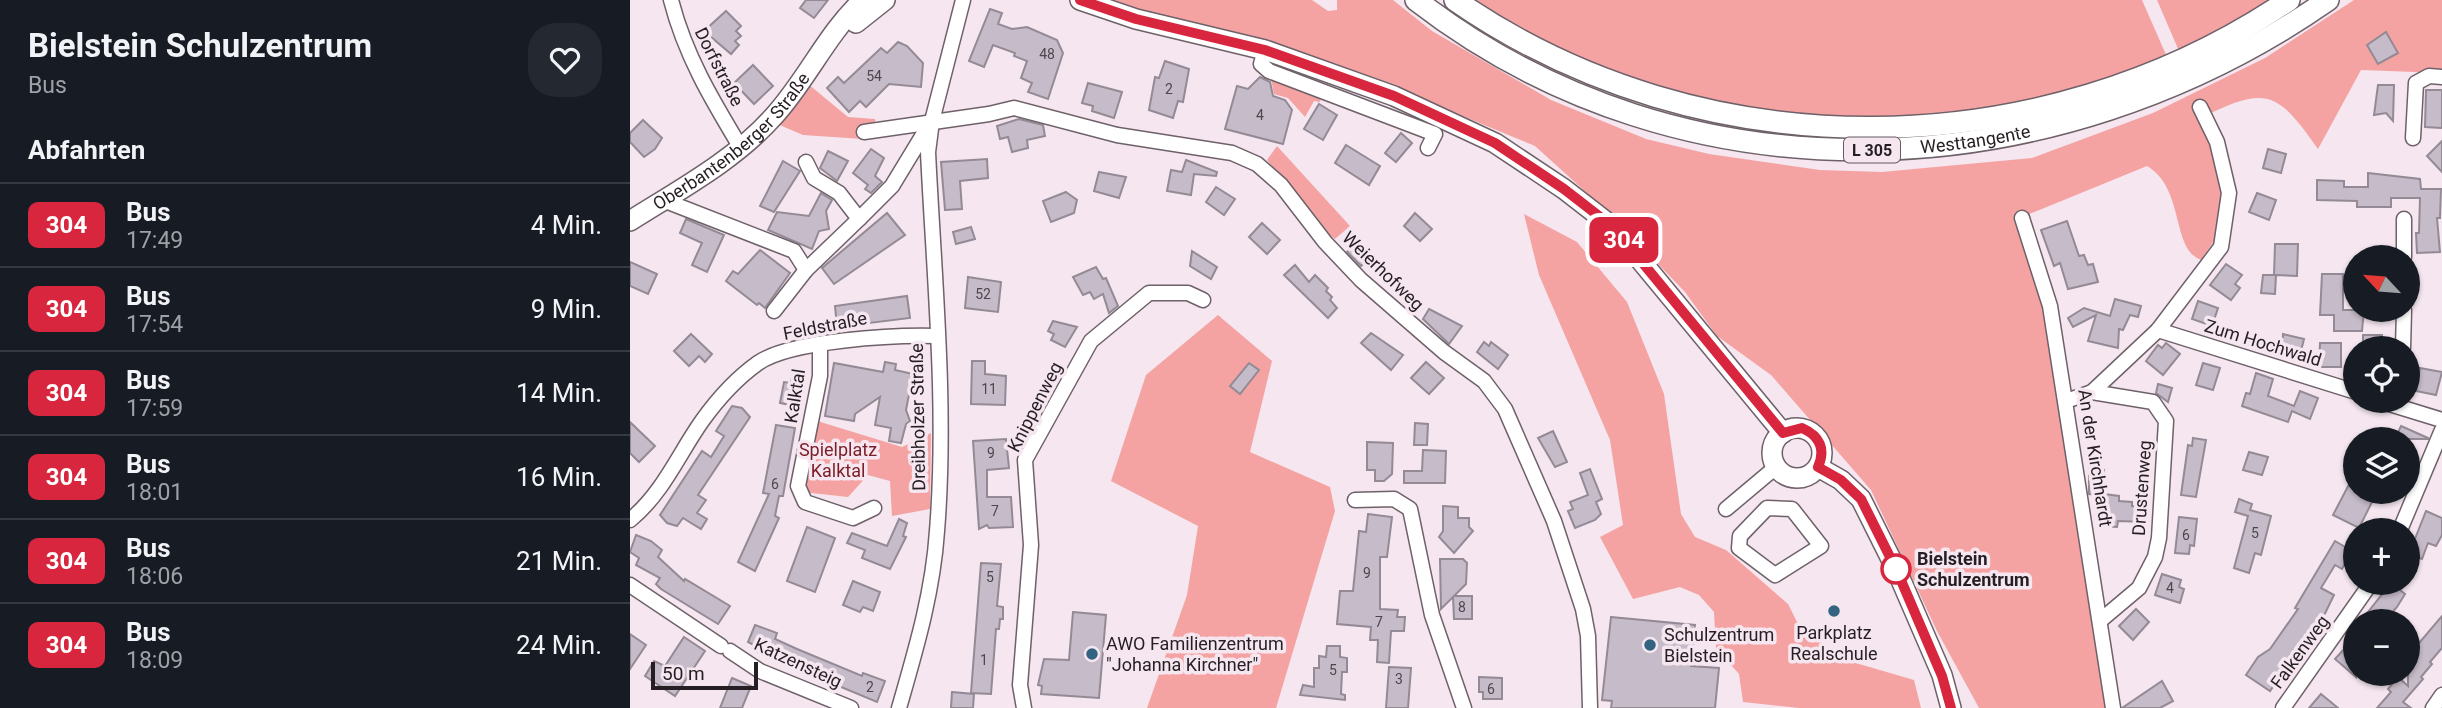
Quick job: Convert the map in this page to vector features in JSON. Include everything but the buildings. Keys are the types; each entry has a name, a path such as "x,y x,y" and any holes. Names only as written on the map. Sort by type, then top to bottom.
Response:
{"main road":[{"name":"Oberbantenberger Straße","path":"630,221 741,148 774,116 821,54 845,16 863,0"},
{"name":"Oberbantenberger Straße","path":"821,54 885,0"},
{"path":"1080,0 1136,19 1265,50 1440,115 1495,143 1564,189 1613,227 1783,433"},
{"name":"Westtangente","path":"1416,0 1455,27 1526,69 1641,116 1760,142 1866,150 1919,148 1998,139 2115,110 2225,63 2328,0"},
{"name":"Westtangente","path":"1455,0 1539,50 1655,96 1775,122 1869,129 1976,122 2095,95 2193,56 2289,0"},
{"path":"1802,428 1816,437 1822,452 1818,467 1805,477 1797,478 1782,473 1776,467 1772,451 1774,443 1783,433 1802,428"},
{"path":"1818,467 1841,480 1861,499 1897,571 1942,676 1951,708"}],"street":[{"name":"Dorfstraße","path":"671,0 681,38 702,85 741,148"},
{"name":"Dreibholzer Straße","path":"900,708 928,606 937,532 940,462 928,152 932,121 963,0"},
{"path":"1265,50 1261,64 1269,71 1434,134 1427,148"},
{"path":"2413,138 2416,83 2429,75 2442,77"},
{"name":"Weierhofweg","path":"932,121 989,114 1013,107 1117,135 1232,153 1257,164 1281,185 1325,242 1361,281 1444,352 1484,381 1505,409 1554,521 1583,609 1588,636 1590,708"},
{"path":"2066,401 2092,392 2158,330 2221,247 2229,193 2217,142 2200,107"},
{"path":"864,132 932,121"},
{"path":"774,311 806,270 892,186 932,121"},
{"path":"806,162 814,178 839,193 859,219"},
{"path":"663,200 794,251 806,270"},
{"name":"An der Kirchhardt","path":"2021,218 2050,306 2113,708"},
{"path":"2404,219 2404,245"},
{"name":"Knippenweg","path":"1024,708 1020,685 1031,545 1026,460 1091,341 1149,293 1188,293 1203,300"},
{"name":"Zum Hochwald","path":"2158,330 2343,389"},
{"name":"Feldstraße","path":"630,520 646,508 702,421 759,362 793,349 883,335 936,336"},
{"name":"Kalktal","path":"820,346 820,376 799,486 805,502 853,518 874,508"},
{"name":"Drustenweg","path":"2092,392 2153,402 2166,421 2160,538 2155,557 2139,588 2101,620"},
{"path":"2420,412 2442,420"},
{"path":"2405,518 2442,430"},
{"path":"1726,509 1776,467"},
{"path":"1355,500 1394,499 1410,509 1432,615 1464,708"},
{"path":"1766,508 1792,509 1822,546 1775,575 1740,548 1740,536 1766,508"},
{"name":"Katzensteig","path":"630,585 760,671 851,708"},
{"name":"Falkenweg","path":"2283,708 2363,595"},
{"path":"2433,708 2442,695"}],"green space":[{"path":"1106,0 1312,0 1328,11 1337,10 1337,0 1393,0 1432,31 1551,100 1646,139 1709,154 1820,170 1882,172 2032,158 2153,113 2265,58 2354,0 2442,0 2442,73 2361,70 2318,149 2292,115 2270,100 2242,100 2203,117 2228,186 2216,238 2201,260 2192,254 2185,244 2167,188 2159,176 2147,166 2022,217 2050,315 2110,708 1979,708 1937,631 1871,490 1771,375 1717,336 1685,292 1610,214 1535,146 1414,96"},
{"path":"1474,0 2142,0 2167,57 2062,96 1973,113 1899,119 1824,117 1750,108 1678,91 1607,68 1539,37"},
{"path":"2157,0 2272,0 2179,51"},
{"path":"1271,79 1322,93 1320,102 1314,101 1305,117 1288,98 1274,94"},
{"path":"808,84 848,117 875,119 876,127 863,139 803,135 775,123"},
{"path":"1277,146 1350,226 1335,239 1321,229 1267,160"},
{"path":"1524,214 1577,242 1627,302 1664,394 1681,514 1695,537 1726,550 1788,604 1798,624 1842,659 1914,680 1921,708 1799,708 1743,702 1739,674 1716,648 1714,612 1699,595 1680,587 1633,599 1600,537 1623,525 1610,440 1539,275"},
{"path":"1218,315 1272,361 1250,452 1330,487 1335,511 1276,708 1147,708 1187,595 1198,526 1111,481 1146,375"},
{"name":"Spielplatz Kalktal","path":"814,420 902,447 931,433 930,509 892,516 890,481 868,475 848,497 802,492"}],"bus line":[{"name":"304","path":"1080,0 1136,19 1265,50 1440,115 1495,143 1564,189 1613,227 1783,433 1802,428 1816,437 1822,452 1818,467 1841,480 1861,499 1897,571 1942,676 1951,708"}],"place":[{"name":"Bielstein Schulzentrum","path":"1896,569"},
{"name":"Parkplatz Realschule","path":"1834,611"},
{"name":"Schulzentrum Bielstein","path":"1650,645"},
{"name":"AWO Familienzentrum \"Johanna Kirchner\"","path":"1092,654"}]}
